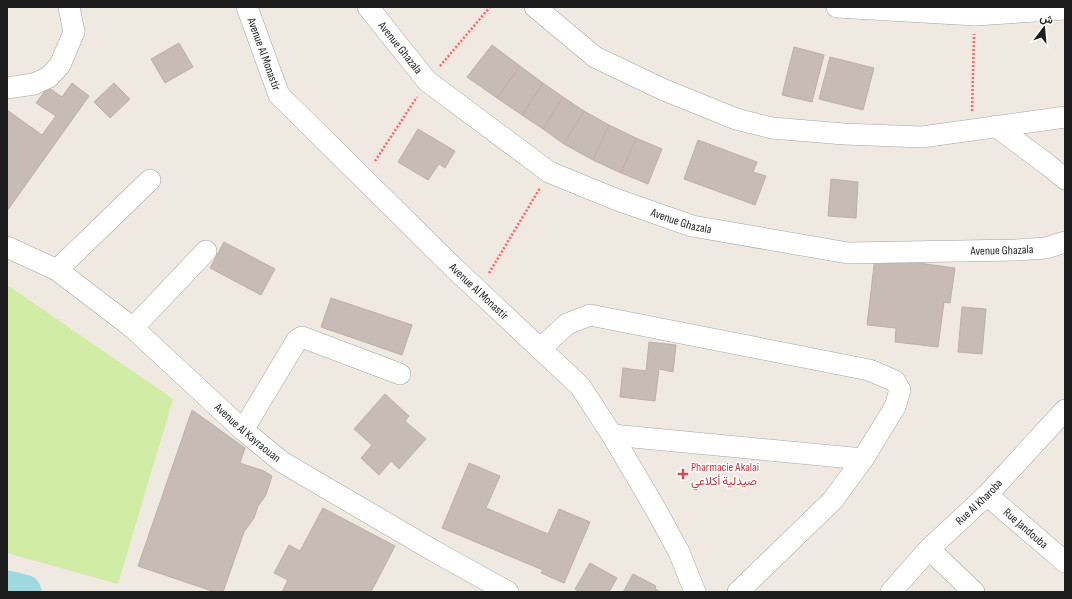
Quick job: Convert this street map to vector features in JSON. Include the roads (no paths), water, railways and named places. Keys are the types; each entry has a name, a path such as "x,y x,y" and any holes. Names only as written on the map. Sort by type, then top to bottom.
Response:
{"street":[{"path":"7,88 34,84 49,77 60,65 74,32 69,7"},
{"name":"Avenue Al Monastir","path":"247,7 279,95 478,291 580,386 612,435 679,552 695,592"},
{"name":"Avenue Ghazala","path":"368,7 427,81 549,172 615,199 692,226 848,253 1016,250 1046,248 1065,242"},
{"path":"534,7 595,57 662,89 736,119 772,128 844,134 922,136 1065,117"},
{"path":"837,7 975,15 1065,9"},
{"path":"996,126 1065,179"},
{"path":"57,270 150,180"},
{"name":"Avenue Al Kayraouan","path":"7,247 57,270 133,328 243,430 282,462 434,551 508,592"},
{"path":"133,328 206,251"},
{"path":"540,349 567,324 590,314 869,370 895,381 900,390 895,407 863,459 833,500 738,592"},
{"path":"243,430 296,340 302,337 400,374"},
{"name":"Rue Al Kharoba","path":"891,592 929,549 987,495 1065,410"},
{"path":"612,435 863,459"},
{"name":"Rue Jandouba","path":"987,495 1065,562"},
{"path":"929,549 974,592"}],"waterway":[{"path":"7,588 24,592"}],"place":[{"name":"Pharmacie Akalai صيدلية أكلاعي","path":"683,474"}]}
